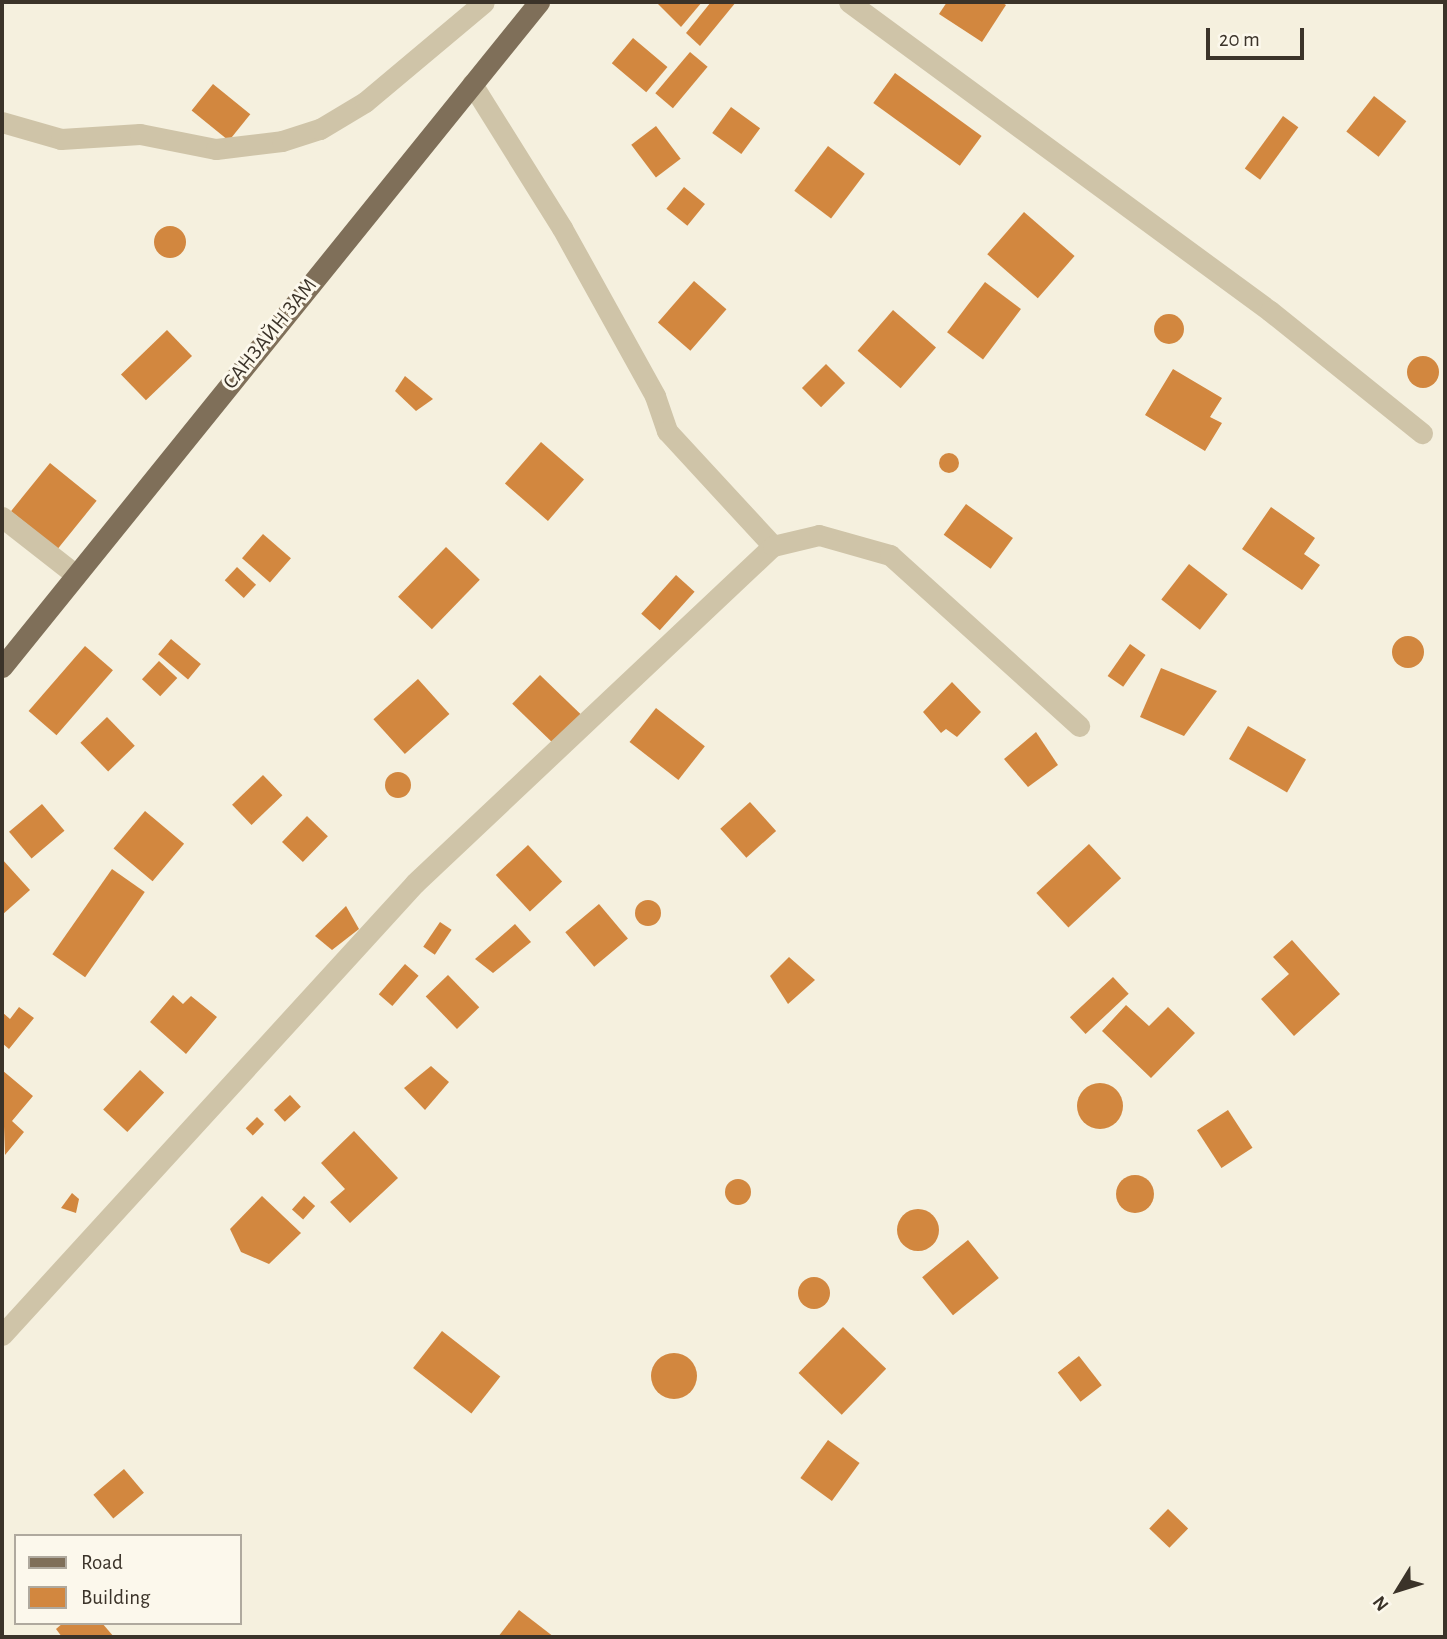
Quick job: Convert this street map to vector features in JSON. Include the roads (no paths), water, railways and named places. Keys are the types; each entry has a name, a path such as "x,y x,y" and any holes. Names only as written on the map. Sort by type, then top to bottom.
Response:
{"main road":[{"name":"САНЗАЙН ЗАМ","path":"2,667 539,2"}],"street":[{"path":"2,122 61,139 140,134 216,149 282,141 320,128 365,102 484,2"},
{"path":"849,2 1270,311 1422,433"},
{"path":"472,84 562,228 655,396 667,431 774,546"},
{"path":"2,517 76,575"},
{"path":"2,1335 415,883 774,546 820,535 890,555 1079,726"}]}
